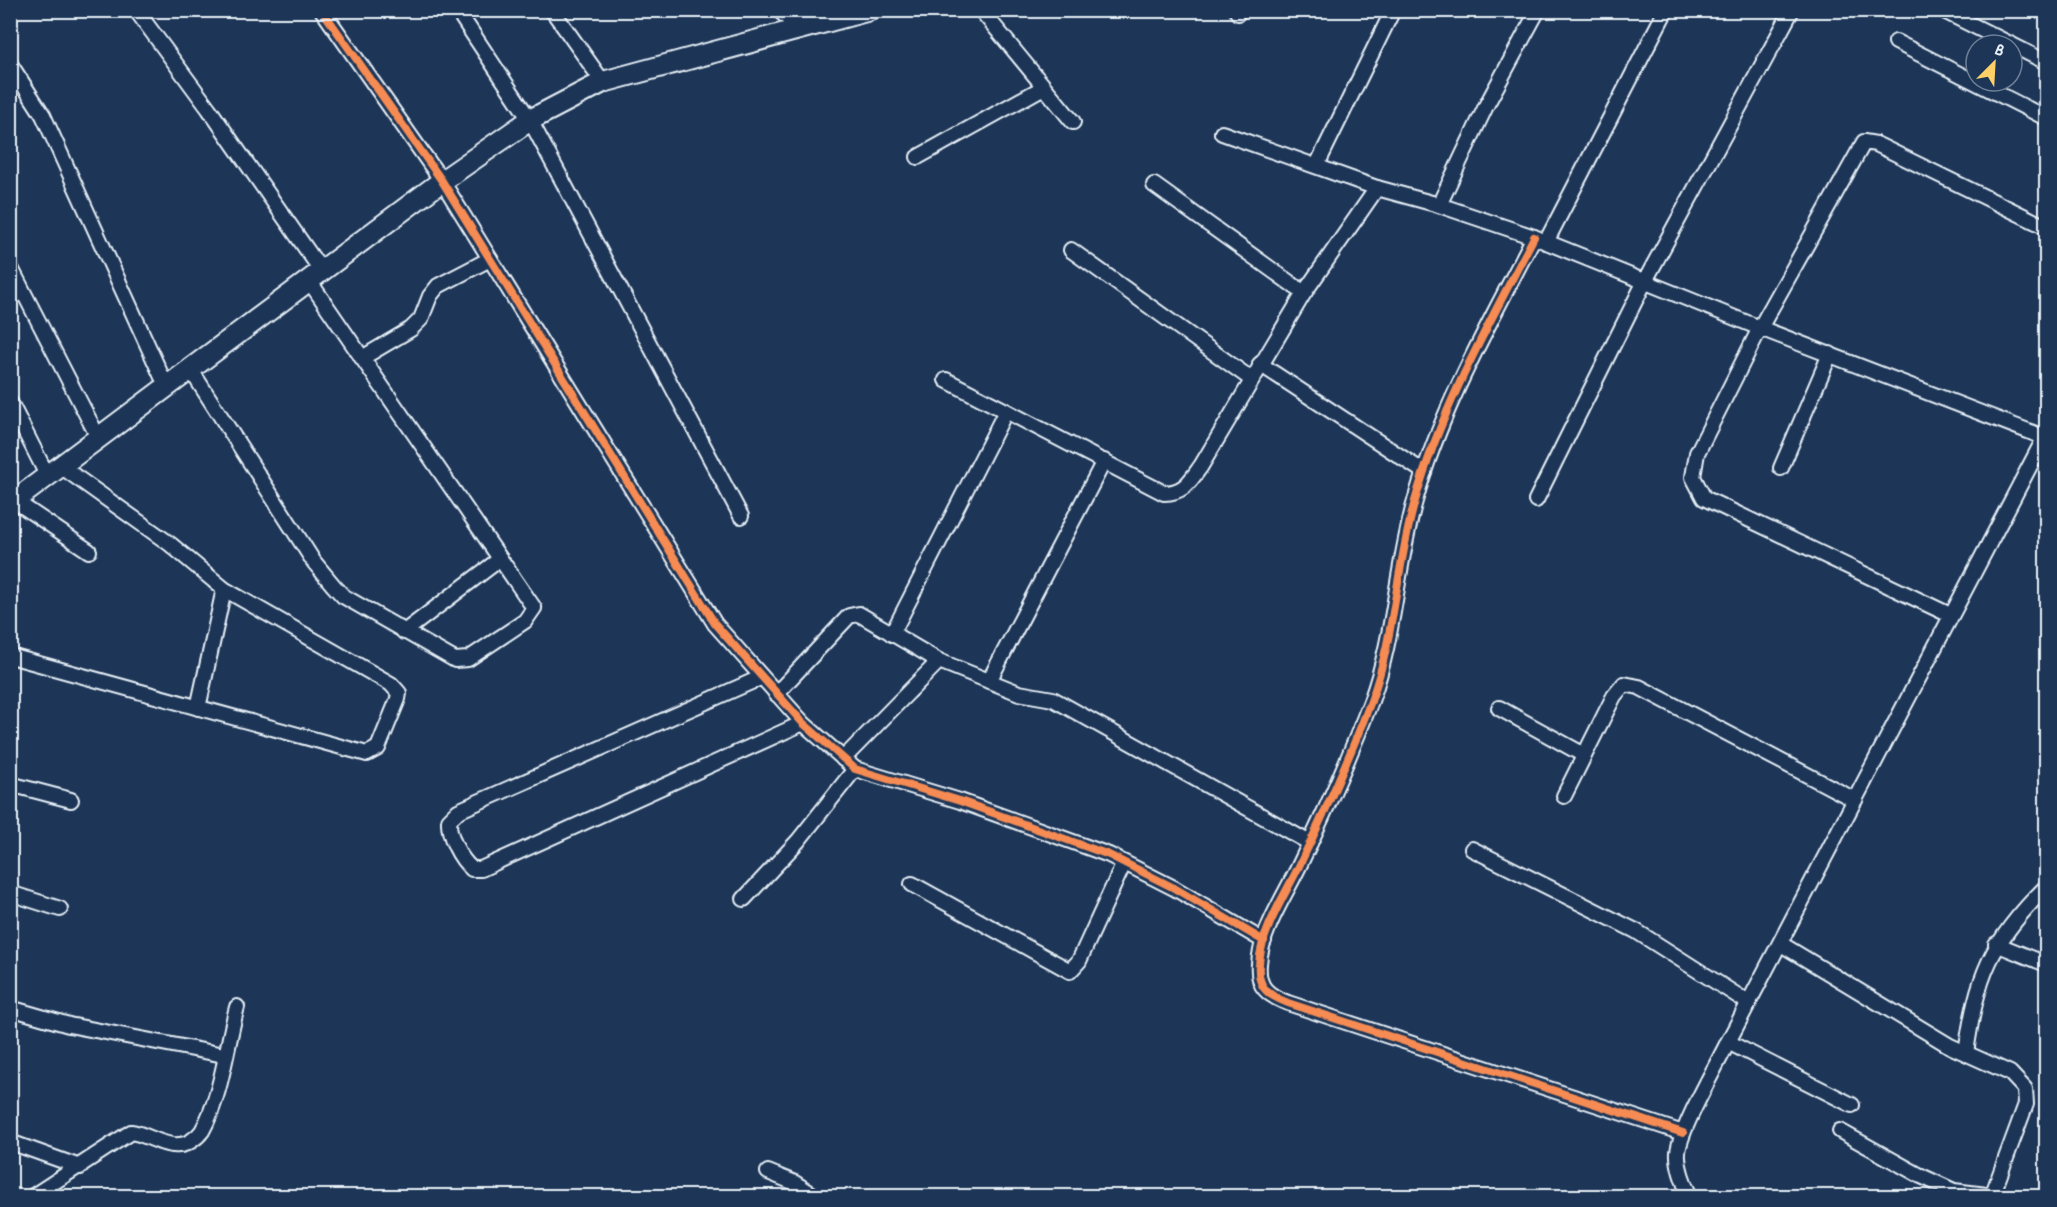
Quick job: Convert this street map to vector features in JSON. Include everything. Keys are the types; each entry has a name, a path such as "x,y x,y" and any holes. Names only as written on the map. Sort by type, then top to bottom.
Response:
{"street":[{"path":"136,10 209,109 316,277 362,358 534,608 525,621 468,659 456,660 343,596 308,552 191,370"},
{"path":"322,10 442,181 715,624 760,678 803,723 855,769 960,801 1124,863 1174,888 1264,941"},
{"path":"457,10 530,120 741,516"},
{"path":"552,10 603,82"},
{"path":"779,10 800,29"},
{"path":"89,551 13,502 442,181 530,120 603,82 870,10"},
{"path":"981,10 1073,122"},
{"path":"1317,165 1393,10"},
{"path":"1439,205 1487,104 1538,10"},
{"path":"1666,10 1468,367 1424,472 1414,504 1383,661 1371,699 1310,843 1264,941 1258,978 1262,988 1274,997 1683,1133"},
{"path":"1536,500 1645,281 1792,10"},
{"path":"1942,10 1988,33"},
{"path":"1896,42 2046,118"},
{"path":"2024,51 2046,62"},
{"path":"10,64 43,115 167,388"},
{"path":"918,157 1044,87"},
{"path":"1222,133 1377,188 1439,205 1540,239 1760,328 2046,437 1950,615 1683,1133 1678,1153 1684,1185 1690,1197"},
{"path":"1950,615 1704,498 1693,477 1696,453 1760,328 1863,142 1876,144 2046,227"},
{"path":"1154,185 1304,293"},
{"path":"946,380 1164,493 1175,493 1185,487 1304,293 1377,188"},
{"path":"1071,250 1251,379"},
{"path":"362,358 411,329 421,319 430,296 438,286 490,259"},
{"path":"10,266 99,439"},
{"path":"1781,468 1830,354"},
{"path":"1260,364 1424,472"},
{"path":"10,402 55,472 170,544 225,589 391,684 399,693 378,748 367,754 10,656"},
{"path":"892,634 1006,411"},
{"path":"989,681 1104,461"},
{"path":"404,632 500,559"},
{"path":"198,708 225,589"},
{"path":"776,694 853,614 859,614 939,661 1026,695 1046,696 1053,699 1310,843"},
{"path":"843,759 939,661"},
{"path":"760,678 458,811 449,820 449,829 466,864 472,869 481,868 803,723"},
{"path":"1564,795 1614,696 1624,684 1639,687 1855,800"},
{"path":"1499,708 1584,755"},
{"path":"744,899 798,841 855,769"},
{"path":"10,784 71,800"},
{"path":"1472,849 1636,931 1749,1003"},
{"path":"912,884 1070,971 1078,961 1124,863"},
{"path":"1966,1053 1974,1001 1996,944 2046,887"},
{"path":"10,893 60,909"},
{"path":"1781,944 1966,1053 2010,1073 2025,1089 2026,1104 1994,1196 1954,1191 1919,1175 1840,1131"},
{"path":"1996,944 2046,964"},
{"path":"33,1197 131,1132 171,1145 181,1146 193,1140 201,1132 215,1095 237,1007"},
{"path":"10,1008 69,1025 224,1055"},
{"path":"1728,1042 1852,1105"},
{"path":"10,1142 80,1167"},
{"path":"768,1172 795,1183 815,1197"}],"cycle path":[{"path":"322,10 442,181 715,624 803,723 855,769 960,801 1109,855 1174,888 1264,941"},
{"path":"1534,237 1484,333 1438,432 1415,501 1403,551 1385,652 1371,701 1337,783 1269,925 1261,951 1260,979 1269,993 1288,1003 1683,1133"}]}
